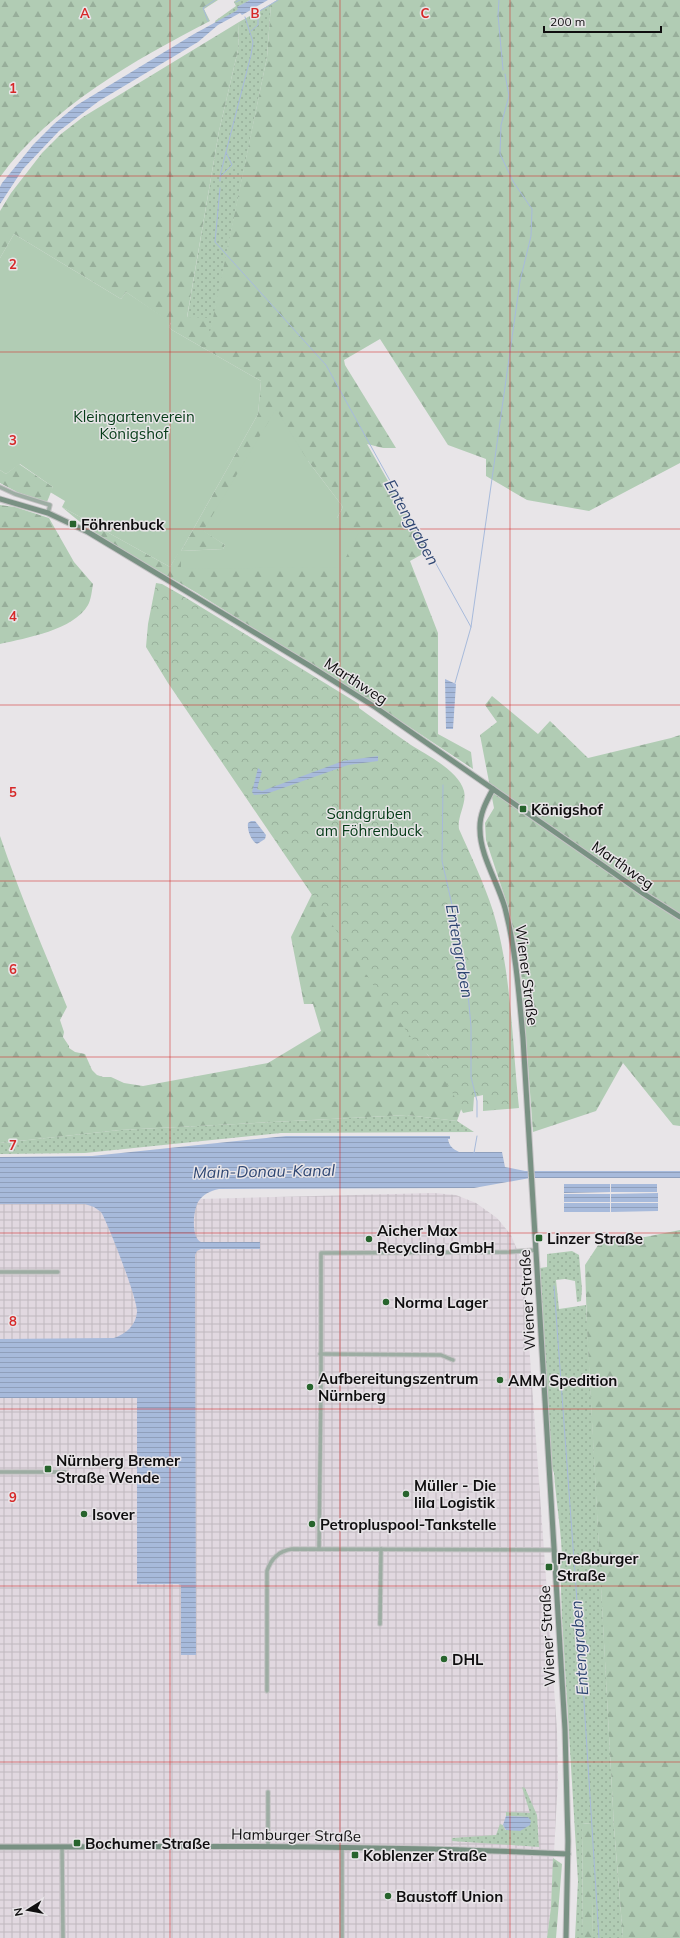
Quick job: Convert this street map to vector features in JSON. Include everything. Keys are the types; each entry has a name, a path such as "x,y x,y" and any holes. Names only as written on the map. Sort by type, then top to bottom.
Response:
{"main road":[{"name":"Marthweg","path":"0,499 48,513 100,539 310,666 378,709 493,790 680,917"},
{"name":"Wiener Straße","path":"493,790 481,816 480,833 484,850 502,900 515,956 523,1038 565,1729 568,1854 566,1938"},
{"name":"Hamburger Straße","path":"0,1847 268,1846 568,1854"}],"street":[{"path":"0,487 15,494 50,505 48,513"},
{"path":"321,1380 320,1253 519,1252 536,1250"},
{"path":"0,1272 58,1272"},
{"path":"320,1354 441,1355 453,1360"},
{"path":"319,1549 321,1385"},
{"path":"0,1472 65,1472"},
{"path":"267,1691 267,1571 273,1558 281,1552 292,1549 554,1550"},
{"path":"380,1624 381,1549"},
{"path":"268,1792 268,1846"},
{"path":"62,1847 63,1938"},
{"path":"342,1847 342,1938"}],"shaded area":[{"path":"434,1193 456,1195 476,1203 497,1218 511,1235 521,1259 524,1275 557,1729 558,1779 551,1907 547,1938 0,1938 0,1204 81,1204 200,1199"}],"green space":[{"path":"0,0 218,0 204,9 210,21 123,69 69,107 44,128 0,177"},
{"path":"236,0 250,0 238,7 238,10 216,23 215,21 236,6 234,2"},
{"path":"277,0 680,0 680,463 589,511 527,500 486,476 486,459 448,445 380,339 344,360 345,365 396,448 383,448 367,444 428,551 410,561 438,633 438,734 471,752 473,769 197,593 127,553 77,520 62,507 170,567 178,553 181,553 181,569 337,518 343,507 308,461 204,531 225,545 223,549 181,551 258,414 261,381 172,330 169,327 171,323 126,292 121,299 14,234 0,258 0,211 11,193 42,153 61,134 83,117 239,22 238,50 219,131 187,317 209,318 209,337 267,57 271,4"},
{"path":"271,4 267,57 209,340 187,318 219,131 238,50 239,22"},
{"name":"Kleingartenverein Königshof","path":"14,234 121,299 126,292 171,322 169,327 172,330 261,381 258,414 181,551 223,549 225,545 203,531 276,409 308,461 343,507 337,518 359,532 341,567 181,569 181,553 178,554 170,567 62,507 65,501 50,492 53,487 20,464 6,474 0,470 0,258"},
{"path":"19,464 53,487 47,502 19,493 0,483 0,470 6,474"},
{"path":"0,505 15,507 49,518 74,562 93,584 91,598 88,605 81,614 72,621 61,627 36,636 0,644"},
{"name":"Sandgruben am Föhrenbuck","path":"156,583 162,584 183,596 359,704 359,708 411,745 442,764 461,784 465,796 459,819 459,829 493,911 504,959 508,984 519,1108 483,1111 483,1095 474,1097 473,1111 463,1113 451,1090 428,1055 418,1047 374,986 168,683 146,647 148,624"},
{"path":"492,696 538,734 550,721 588,758 680,735 680,1126 673,1125 623,1063 596,1111 533,1132 520,958 508,907 486,840 485,823 494,808 480,735 497,722 485,705"},
{"path":"0,836 24,901 67,1007 60,1020 64,1032 63,1037 69,1048 75,1052 85,1054 92,1070 97,1075 111,1077 124,1083 143,1086 268,1063 321,1031 313,1004 304,1004 291,937 312,894 423,1049 464,1101 457,1121 407,1115 120,1130 0,1143"},
{"path":"407,1115 457,1121 474,1132 281,1133 85,1153 0,1154 0,1143 120,1130"},
{"path":"680,1230 680,1938 623,1938 614,1827 587,1329 585,1265 604,1236 645,1237"},
{"path":"572,1251 579,1255 582,1289 581,1301 577,1302 575,1281 565,1279 556,1280 559,1309 586,1305 614,1827 623,1938 593,1938 590,1823 582,1824 583,1938 575,1938 578,1881 562,1619 560,1560 562,1557 561,1536 554,1473 552,1468 540,1268 547,1267 547,1254"},
{"path":"522,1787 525,1788 537,1815 539,1847 452,1841 452,1838 496,1835 500,1824 503,1825 505,1830 528,1817 506,1816 506,1812 530,1813"},
{"path":"591,1823 593,1938 583,1938 582,1824"},
{"path":"553,1858 562,1864 556,1938 547,1938 551,1907"}],"water":[{"path":"250,0 268,0 242,15 240,13 218,25 198,42 99,101 59,131 23,169 0,204 0,187 2,183 33,145 54,124 77,105 194,34 236,11 238,9 237,7"},
{"path":"445,679 456,684 453,729 446,729"},
{"path":"378,756 378,761 348,765 266,794 254,795 252,792 258,768 262,771 257,789 262,791 343,761"},
{"path":"255,821 266,835 265,839 257,844 251,838 249,832 248,823"},
{"name":"Main-Donau-Kanal","path":"286,1136 450,1136 450,1139 448,1139 449,1144 459,1152 502,1152 505,1167 525,1171 680,1171 680,1178 530,1178 474,1188 219,1189 204,1195 196,1206 194,1218 194,1230 198,1240 201,1242 260,1242 260,1249 201,1249 197,1251 195,1255 196,1655 181,1655 181,1585 137,1584 137,1398 0,1398 0,1339 114,1338 123,1334 130,1328 135,1321 137,1312 128,1278 116,1245 101,1212 94,1207 85,1204 0,1204 0,1157 92,1156"},
{"path":"564,1184 610,1184 610,1192 564,1193"},
{"path":"611,1184 657,1184 657,1192 611,1192"},
{"path":"658,1193 658,1202 611,1202 611,1194"},
{"path":"564,1194 610,1194 610,1202 564,1202"},
{"path":"564,1203 610,1203 610,1212 564,1212"},
{"path":"611,1203 658,1203 658,1211 611,1212"},
{"path":"506,1816 528,1817 531,1821 530,1825 520,1831 506,1830 503,1825"}],"waterway":[{"path":"208,21 203,8 215,0"},
{"path":"236,2 240,0"},
{"path":"251,31 258,25 258,12 278,0"},
{"path":"499,0 498,15 503,70"},
{"path":"220,181 220,177 232,165 226,152 253,42 245,17"},
{"path":"471,627 520,281 531,236 532,209 514,183 500,154 501,125 509,96 505,74"},
{"path":"220,176 226,152"},
{"name":"Entengraben","path":"220,188 215,242 326,365 471,627 455,683"},
{"name":"Entengraben","path":"443,785 442,861 465,962 471,1026 471,1077 477,1101 477,1117"},
{"name":"Entengraben","path":"474,1153 477,1136"},
{"name":"Entengraben","path":"554,1286 582,1670 599,1938"}],"place":[{"name":"Föhrenbuck","path":"73,524"},
{"name":"Königshof","path":"523,809"},
{"name":"Linzer Straße","path":"539,1238"},
{"name":"Aicher Max Recycling GmbH","path":"369,1239"},
{"name":"Norma Lager","path":"386,1302"},
{"name":"AMM Spedition","path":"500,1380"},
{"name":"Aufbereitungszentrum Nürnberg","path":"310,1387"},
{"name":"Nürnberg Bremer Straße Wende","path":"48,1469"},
{"name":"Müller - Die lila Logistik","path":"406,1494"},
{"name":"Isover","path":"84,1514"},
{"name":"Petropluspool-Tankstelle","path":"312,1524"},
{"name":"Preßburger Straße","path":"549,1567"},
{"name":"DHL","path":"444,1659"},
{"name":"Bochumer Straße","path":"77,1843"},
{"name":"Koblenzer Straße","path":"355,1855"},
{"name":"Baustoff Union","path":"388,1896"}]}
